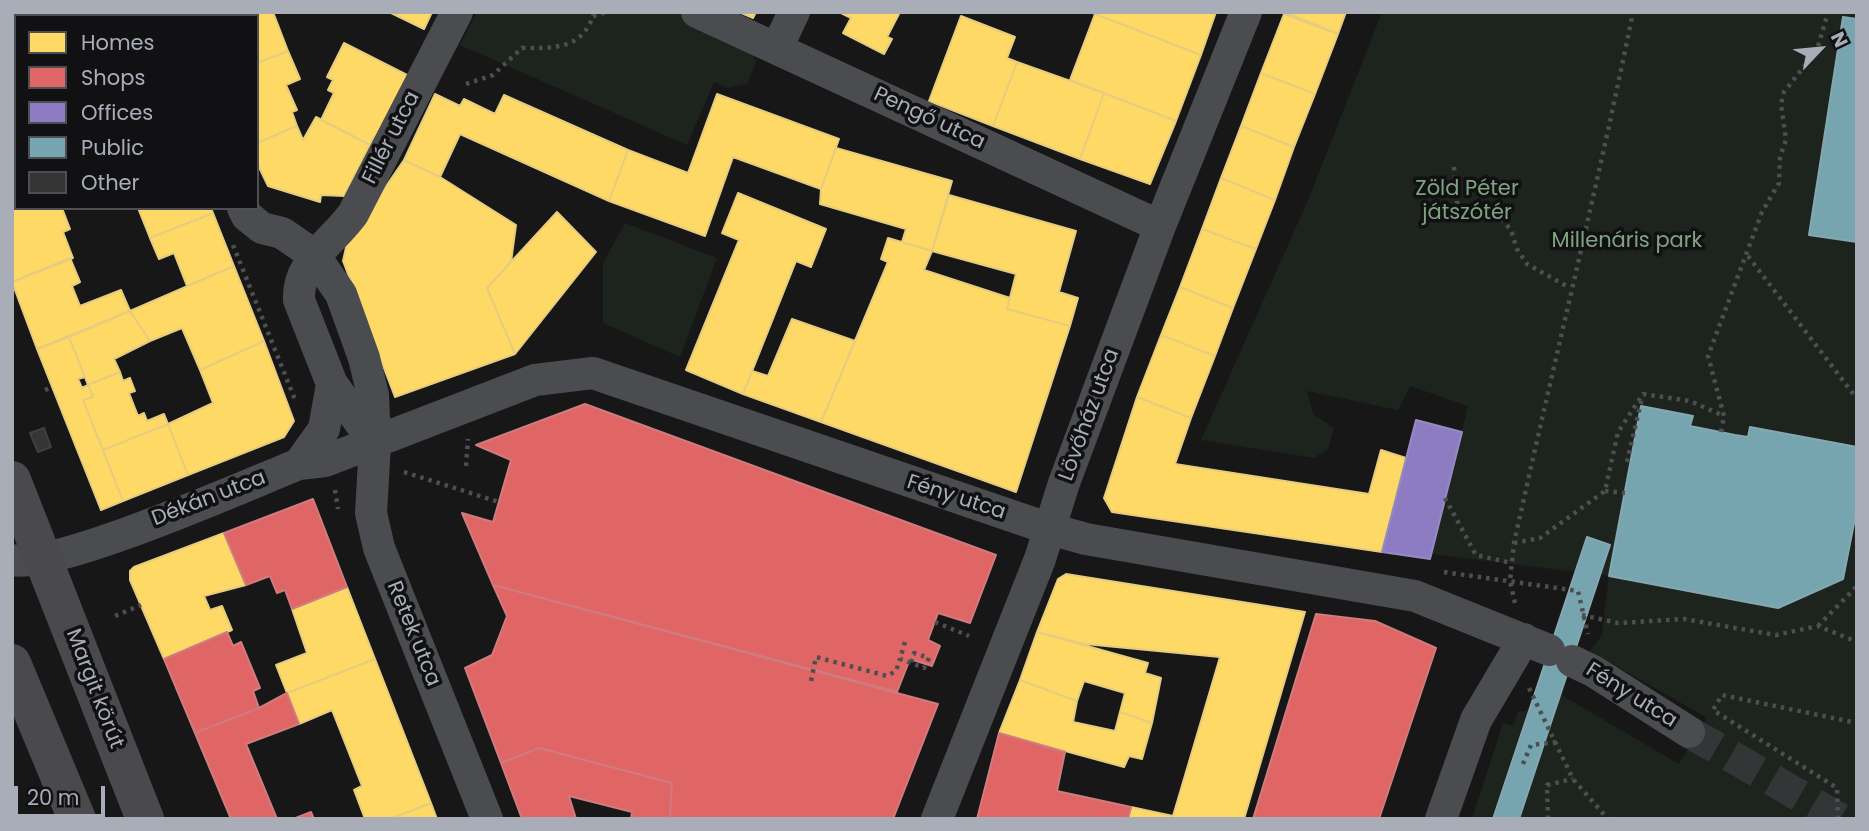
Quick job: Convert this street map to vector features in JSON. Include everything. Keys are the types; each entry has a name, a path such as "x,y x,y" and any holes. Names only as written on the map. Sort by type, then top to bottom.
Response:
{"main road":[{"name":"Margit körút","path":"12,480 28,559 145,819"},
{"path":"12,663 77,819"}],"street":[{"name":"Fillér utca","path":"314,255 339,233 353,214 457,12"},
{"name":"Pengő utca","path":"697,12 1160,226"},
{"path":"777,48 794,12"},
{"name":"Lövőház utca","path":"937,819 1050,529 1064,483 1160,226 1246,12"},
{"name":"Retek utca","path":"244,210 247,216 262,228 282,233 314,255 341,294 364,358 373,395 375,443 371,513 379,548 487,819"},
{"path":"314,255 299,286 299,300 332,384 375,443"},
{"name":"Fény utca","path":"375,443 535,380 593,373 1086,539 1415,596 1549,650 1593,671 1689,732"},
{"path":"299,464 324,429 332,384"},
{"name":"Dékán utca","path":"28,559 106,541 299,464 325,461 375,443"},
{"path":"1441,819 1476,720 1506,671 1549,650"}],"path":[{"path":"466,84 493,75 522,47 556,48 584,36 593,16 607,12"},
{"path":"1549,650 1510,581 1511,564 1570,288 1597,189 1633,12"},
{"path":"1721,432 1724,416 1708,356 1762,212 1779,183 1780,157 1786,140 1782,104 1784,92 1817,50 1828,12"},
{"path":"1454,167 1457,202 1464,212 1501,219 1511,230 1517,249 1527,264 1570,288"},
{"path":"232,243 295,398"},
{"path":"1748,255 1857,399"},
{"path":"45,390 52,387"},
{"path":"1514,544 1540,538 1605,491 1618,432 1643,394"},
{"path":"1643,394 1690,401 1724,416"},
{"path":"1627,463 1643,394"},
{"path":"466,466 469,435"},
{"path":"396,470 499,502"},
{"path":"1605,491 1625,494"},
{"path":"1445,498 1476,555 1511,564"},
{"path":"1582,615 1618,623 1684,619 1776,635 1818,626 1857,586"},
{"path":"115,616 141,606"},
{"path":"935,622 969,636"},
{"path":"1818,626 1857,642"},
{"path":"811,681 816,657 887,676 896,671 905,642"},
{"path":"900,659 925,668 929,658 914,653 911,662"},
{"path":"1506,671 1529,688 1573,779 1608,819"},
{"path":"1838,819 1837,788 1713,710 1722,695 1857,723"},
{"path":"1523,764 1531,745 1556,743"},
{"path":"1548,819 1547,785 1573,779"}],"green space":[{"path":"477,12 685,12 748,42 756,62 747,84 727,88 714,82 687,145 460,45"},
{"name":"Millenáris park","path":"1382,12 1857,12 1857,819 1472,819 1503,723 1513,726 1518,712 1539,708 1558,693 1679,764 1707,718 1590,651 1602,635 1609,576 1431,554 1468,406 1410,386 1398,410 1307,391 1313,414 1334,428 1328,449 1314,458 1201,440 1309,198"},
{"path":"625,223 717,258 680,357 603,323 603,263"}],"building: Homes":[{"path":"59,12 135,12 133,14"},
{"path":"273,12 288,51 259,62 259,14 196,14"},
{"path":"389,12 432,12 424,29"},
{"path":"739,12 756,12 753,18"},
{"path":"839,12 900,12 887,37 892,39 884,54 843,33 851,18"},
{"path":"1090,12 1216,12 1201,55"},
{"path":"1284,12 1346,12 1338,34"},
{"path":"1095,14 1201,55 1176,121 1070,80"},
{"path":"1284,14 1338,34 1315,94 1261,73"},
{"path":"961,16 1015,37 1007,58 1017,62 993,126 929,101"},
{"path":"344,43 413,78 381,141 374,137 370,145 321,120 334,93 328,90 333,80 327,77"},
{"path":"288,51 300,79 286,85 297,110 292,112 297,126 259,142 259,62"},
{"path":"14,56 12,137 12,57"},
{"path":"1017,62 1104,93 1080,159 993,126"},
{"path":"1261,73 1315,94 1294,147 1241,126"},
{"path":"1104,93 1176,121 1150,184 1080,159"},
{"path":"435,94 460,106 464,99 495,114 504,95 628,150 609,201 460,134 440,177 404,160"},
{"path":"717,94 839,139 821,189 733,157 705,236 609,201 628,150 688,173"},
{"path":"316,117 370,145 344,196 321,195 320,202 268,186 259,167 259,142 297,126 303,140"},
{"path":"1241,126 1294,147 1275,200 1221,178"},
{"path":"836,148 952,181 932,251 902,242 906,229 820,204 821,189"},
{"path":"404,160 440,177 516,225 511,262 487,288 515,354 395,397 343,261 347,243"},
{"path":"1221,178 1275,200 1256,249 1202,229"},
{"path":"738,193 826,229 811,267 796,261 743,394 686,370 739,240 722,233"},
{"path":"949,195 1076,231 1059,292 1078,298 1070,326 1007,309 1016,274 932,251"},
{"path":"12,203 14,210 63,210 70,229 63,232 73,258 12,282"},
{"path":"139,210 212,210 213,213 150,238"},
{"path":"557,212 596,252 515,354 487,288"},
{"path":"213,213 234,266 187,286 174,253 159,259 150,238"},
{"path":"1202,229 1256,249 1233,308 1180,287"},
{"path":"888,238 932,251 924,270 1010,298 1007,309 1070,326 1016,492 821,422 888,262 881,259"},
{"path":"70,258 80,282 72,286 80,306 121,290 130,311 37,349 12,282"},
{"path":"234,266 264,341 200,370 182,328 150,341 130,311"},
{"path":"1180,287 1233,308 1215,356 1161,335"},
{"path":"130,311 150,341 114,359 120,372 88,385 69,337"},
{"path":"792,319 855,341 821,422 743,394 752,371 768,376"},
{"path":"1161,335 1215,356 1191,418 1137,397"},
{"path":"69,337 85,377 78,379 82,388 88,385 93,397 83,400 123,501 101,510 37,349"},
{"path":"264,341 294,421 284,437 188,475 168,424 213,403 200,370"},
{"path":"120,372 123,381 130,378 135,391 129,393 138,416 144,413 147,421 164,414 168,424 103,450 83,400 93,397 88,385"},
{"path":"1137,397 1191,418 1175,464 1369,494 1381,450 1406,458 1382,552 1112,512 1104,498"},
{"path":"168,424 188,475 123,501 103,450"},
{"path":"224,533 246,585 204,596 210,610 222,606 232,630 164,659 130,580 130,571 134,567"},
{"path":"1066,574 1305,612 1244,819 1128,819 1131,807 1173,816 1220,657 1085,644 1037,632 1058,579"},
{"path":"347,587 375,659 287,693 276,665 307,653 292,609"},
{"path":"1037,632 1148,663 1145,673 1161,678 1152,723 1120,712 1125,693 1084,681 1077,701 1020,680"},
{"path":"375,659 431,803 390,819 365,819 354,790 362,786 332,710 299,724 287,693"},
{"path":"1020,680 1077,701 1073,722 1115,731 1120,712 1152,723 1142,759 1129,756 1124,767 999,733"},
{"path":"431,803 437,819 390,819"}],"building: Shops":[{"path":"14,136 12,203 12,137"},
{"path":"585,404 996,555 970,623 938,613 928,640 940,646 932,666 910,659 897,692 493,585 462,513 493,522 511,460 476,445"},
{"path":"313,499 347,587 292,609 285,590 277,593 270,576 246,585 224,533"},
{"path":"493,585 938,704 893,819 670,819 672,783 539,748 501,763 465,668 492,655 507,616"},
{"path":"1316,614 1375,621 1436,648 1379,819 1253,819"},
{"path":"227,632 233,646 241,642 260,688 253,691 259,708 195,733 164,659"},
{"path":"287,693 299,724 246,744 277,819 231,819 195,733 259,708"},
{"path":"999,733 1065,752 1057,791 1131,807 1128,819 977,819"},
{"path":"539,748 672,783 670,819 631,819 632,812 569,796 576,819 522,819 501,763"},
{"path":"311,812 314,819 293,819"}],"building: Offices":[{"path":"1416,420 1462,432 1430,559 1382,552"}],"building: Public":[{"path":"1843,17 1857,19 1857,242 1809,235"},
{"path":"1641,406 1693,416 1690,426 1735,435 1748,437 1750,427 1857,447 1857,508 1843,579 1778,608 1609,576"},
{"path":"1587,537 1610,545 1519,819 1493,819"}],"building: Other":[{"path":"44,428 51,447 38,452 30,433"}],"tunnel":[{"path":"1689,732 1840,819"}],"park label":[{"name":"Zöld Péter játszótér","path":"1467,202"}]}
